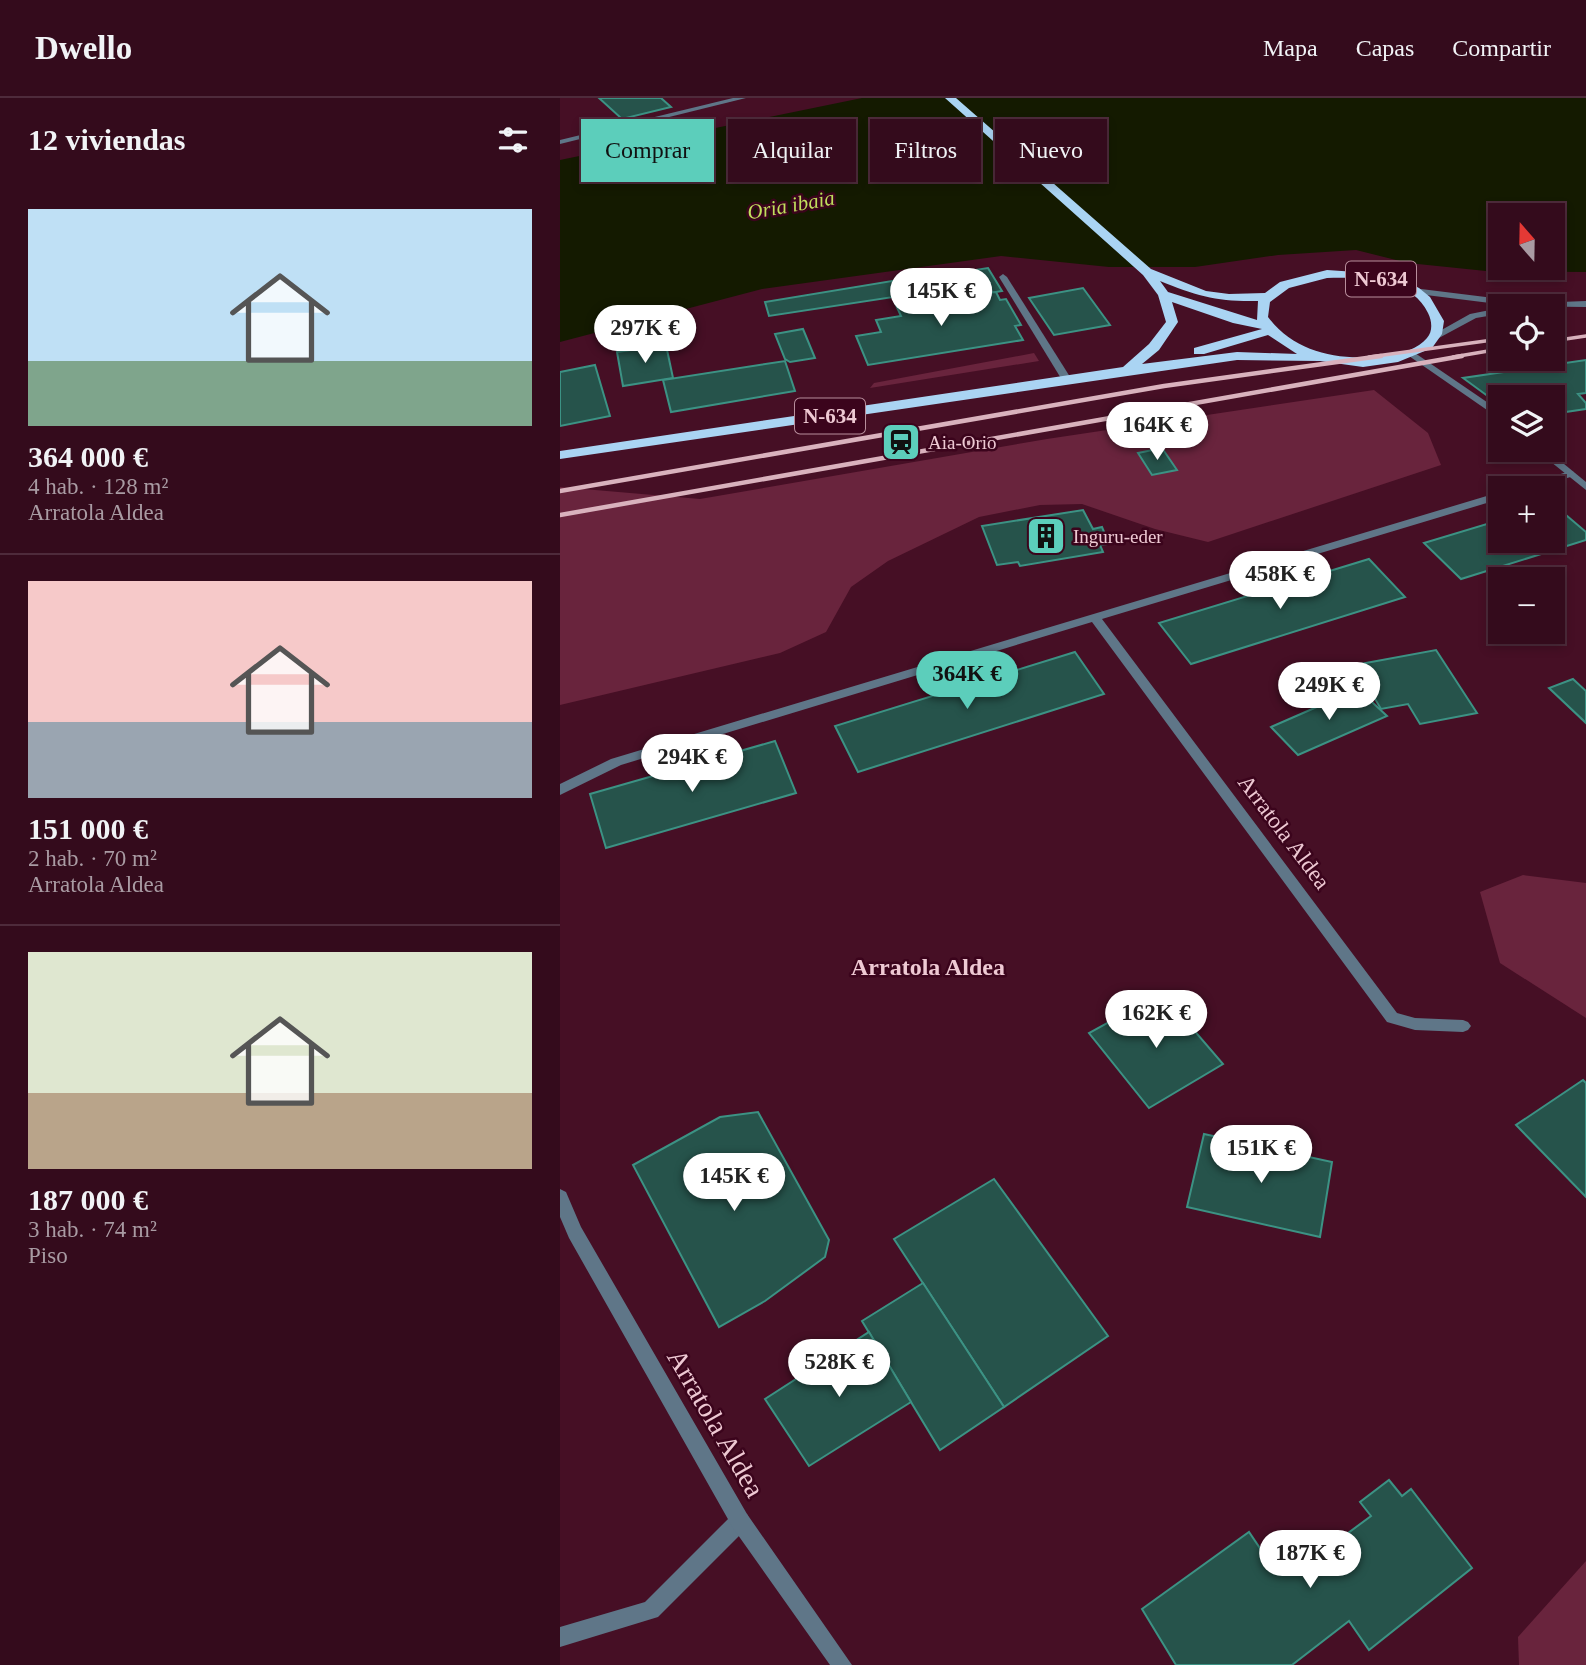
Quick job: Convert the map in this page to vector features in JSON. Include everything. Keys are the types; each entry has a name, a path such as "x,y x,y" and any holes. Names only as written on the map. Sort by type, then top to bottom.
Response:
{"highway":[{"name":"N-634","path":"950,98 1147,272 1164,295 1172,322 1154,347 1127,370"},
{"name":"N-634","path":"560,455 1237,356 1316,358 1368,363 1412,354 1434,337 1438,328 1431,306 1413,291 1385,280 1358,275 1327,274 1291,282 1267,297 1229,298 1203,294 1147,272"},
{"name":"N-634","path":"1164,295 1266,328 1290,348 1316,358"},
{"path":"1266,328 1261,314 1267,297"},
{"name":"N-634","path":"1127,370 1266,328"}],"street":[{"path":"560,142 742,98"},
{"path":"1003,277 1067,380"},
{"path":"1413,291 1488,300"},
{"path":"1565,305 1586,304"},
{"path":"1434,337 1473,316 1488,313"},
{"path":"1412,354 1488,408"},
{"path":"1556,462 1586,487"},
{"path":"1563,476 1570,474"},
{"path":"560,790 616,762 1488,499"},
{"name":"Arratola Aldea","path":"1094,617 1392,1018 1415,1024 1463,1026"},
{"name":"Arratola Aldea","path":"560,1197 575,1232 740,1521 842,1665"},
{"path":"560,1637 651,1610 740,1521"}],"shaded area":[{"path":"1034,353 1039,361 870,388 874,383"},
{"path":"1374,390 1428,433 1441,465 1208,542 1155,529 1082,504 1040,505 979,517 888,561 851,587 826,632 780,653 560,705 560,487 700,499 1047,439"},
{"path":"1523,875 1586,883 1586,1018 1500,963 1480,892"},
{"path":"1586,1561 1586,1665 1519,1665 1518,1637"}],"water":[{"name":"Oria ibaia","path":"862,98 1586,98 1586,272 1565,272 1565,203 1488,203 1488,271 1408,263 1356,250 1278,255 1195,267 1109,267 1001,256 762,289 560,342 560,160 581,156 581,182 714,182 714,128 728,126 728,182 856,182 856,119 760,119"}],"building":[{"path":"599,98 661,98 671,107 622,119"},
{"path":"988,268 1002,291 971,296 965,286 769,316 765,302 916,277 917,279"},
{"path":"1083,288 1110,325 1054,335 1029,298"},
{"path":"996,292 1000,300 1006,299 1021,325 1015,326 1023,340 868,365 856,336 881,332 876,320 901,316 895,303"},
{"path":"803,329 815,358 790,362 785,359 775,334"},
{"path":"666,345 673,378 623,386 617,352"},
{"path":"1586,360 1586,393 1578,394 1586,403 1586,409 1565,412 1565,385 1488,385 1488,396 1463,378 1511,371 1565,371 1565,363"},
{"path":"785,361 795,391 671,412 663,380"},
{"path":"595,365 610,416 560,426 560,372"},
{"path":"1162,448 1177,470 1152,475 1138,453"},
{"name":"Inguru-eder","path":"1083,510 1093,529 1102,527 1109,544 1100,545 1103,552 1020,566 1018,562 997,565 982,526"},
{"path":"1565,514 1586,532 1586,540 1565,547"},
{"path":"1488,524 1488,553 1544,553 1499,567 1488,567 1488,571 1461,579 1424,543"},
{"path":"1369,559 1405,597 1191,664 1159,623"},
{"path":"1436,650 1477,713 1420,724 1408,704 1381,709 1355,665"},
{"path":"1075,652 1104,694 858,772 835,726"},
{"path":"1573,679 1586,691 1586,723 1549,688"},
{"path":"1358,689 1387,716 1298,755 1271,727"},
{"path":"775,741 796,793 606,848 590,794"},
{"path":"1162,993 1223,1064 1149,1108 1089,1033"},
{"path":"1583,1080 1586,1083 1586,1197 1516,1125"},
{"path":"758,1112 829,1240 825,1257 765,1301 719,1327 633,1165 720,1117"},
{"path":"1204,1134 1332,1162 1320,1237 1187,1207"},
{"path":"994,1179 1108,1336 1004,1407 894,1239"},
{"path":"923,1283 1004,1407 940,1450 862,1321"},
{"path":"869,1332 911,1402 809,1466 765,1399"},
{"path":"1389,1480 1402,1496 1411,1489 1472,1568 1369,1650 1349,1621 1292,1665 1176,1665 1142,1609 1249,1532 1274,1569 1300,1549 1309,1562 1371,1516 1360,1502"}],"railway":[{"path":"1565,339 1586,336"},
{"path":"1369,357 1488,341"},
{"path":"1453,357 1488,351"},
{"path":"560,491 1164,386 1381,356"},
{"path":"560,515 1462,356"}],"place":[{"name":"Aia-Orio","path":"901,442"},
{"name":"Inguru-eder","path":"1046,536"}],"district":[{"name":"Arratola Aldea","path":"928,967"}]}
